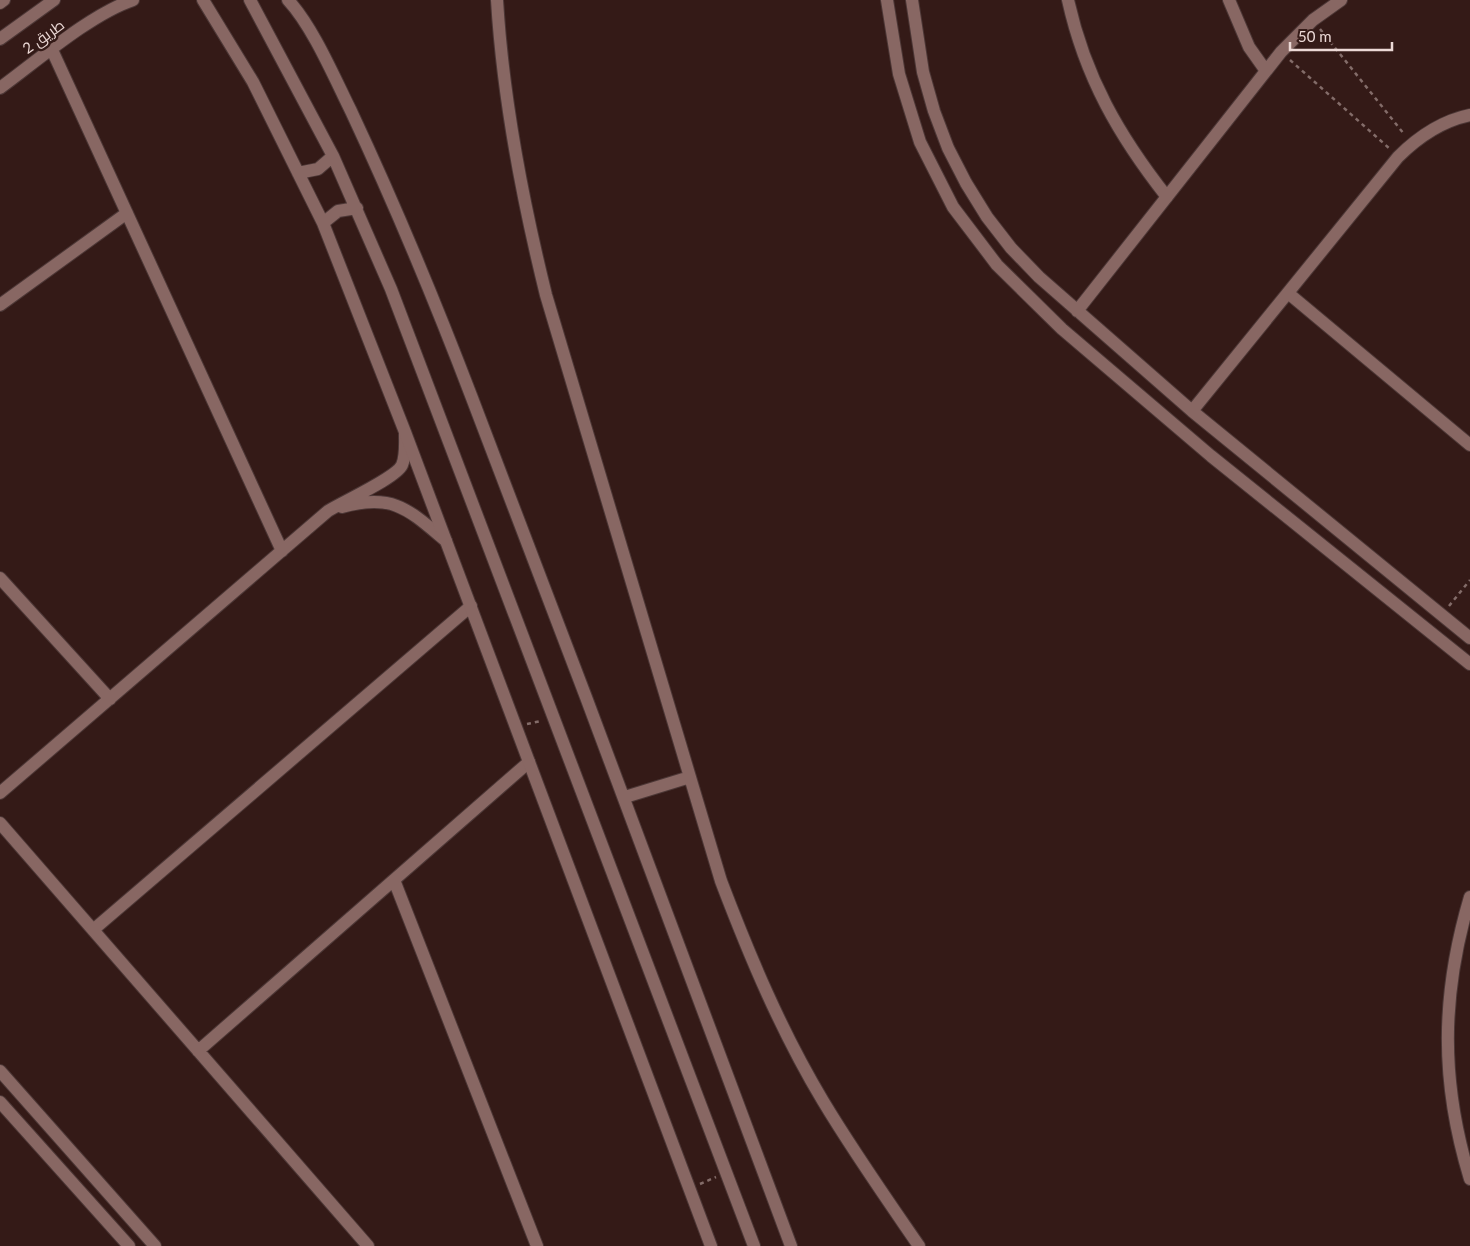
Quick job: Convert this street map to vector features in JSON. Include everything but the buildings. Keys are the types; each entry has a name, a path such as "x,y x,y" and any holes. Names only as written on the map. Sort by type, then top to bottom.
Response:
{"street":[{"path":"0,3 4,0"},
{"name":"طريق 2","path":"0,39 54,0"},
{"name":"طريق 2","path":"0,88 97,18 120,4 133,0"},
{"path":"203,0 252,82 323,223 471,606 711,1246"},
{"path":"250,0 333,156 395,299 754,1246"},
{"path":"288,0 299,12 339,88 410,243 625,797 792,1246"},
{"path":"496,0 510,127 525,211 537,258 721,881 752,962 780,1022 831,1115 920,1246"},
{"path":"888,0 899,74 920,142 953,207 997,265 1062,329 1211,456 1470,664"},
{"path":"912,0 923,72 934,111 948,148 966,183 987,217 1012,248 1039,277 1192,411 1470,638"},
{"path":"1068,0 1074,26 1089,72 1110,117 1136,159 1167,198"},
{"path":"1229,0 1249,47 1266,71"},
{"path":"1078,311 1281,52 1313,20 1341,0"},
{"path":"52,50 282,551"},
{"path":"1192,411 1398,157 1412,143 1444,123 1470,115"},
{"path":"298,173 318,169 333,156"},
{"path":"323,223 338,211 357,208"},
{"path":"0,305 127,212"},
{"path":"1288,293 1470,445"},
{"path":"0,793 328,511 355,494 395,475 402,465 405,432"},
{"path":"328,511 366,501 400,506 416,515 446,541"},
{"path":"0,578 110,699"},
{"path":"93,930 471,606"},
{"path":"198,1051 529,762"},
{"path":"625,797 690,777"},
{"path":"0,823 368,1246"},
{"path":"394,880 537,1246"},
{"path":"1470,897 1454,961 1447,1036 1448,1073 1453,1111 1470,1179"},
{"path":"0,1071 155,1246"},
{"path":"0,1102 129,1246"},
{"path":"102,1215 116,1202"}],"path":[{"path":"1313,20 1412,143"},
{"path":"1281,52 1398,157"},
{"path":"1442,616 1470,580"},
{"path":"516,727 554,718"},
{"path":"689,1188 727,1173"}]}
